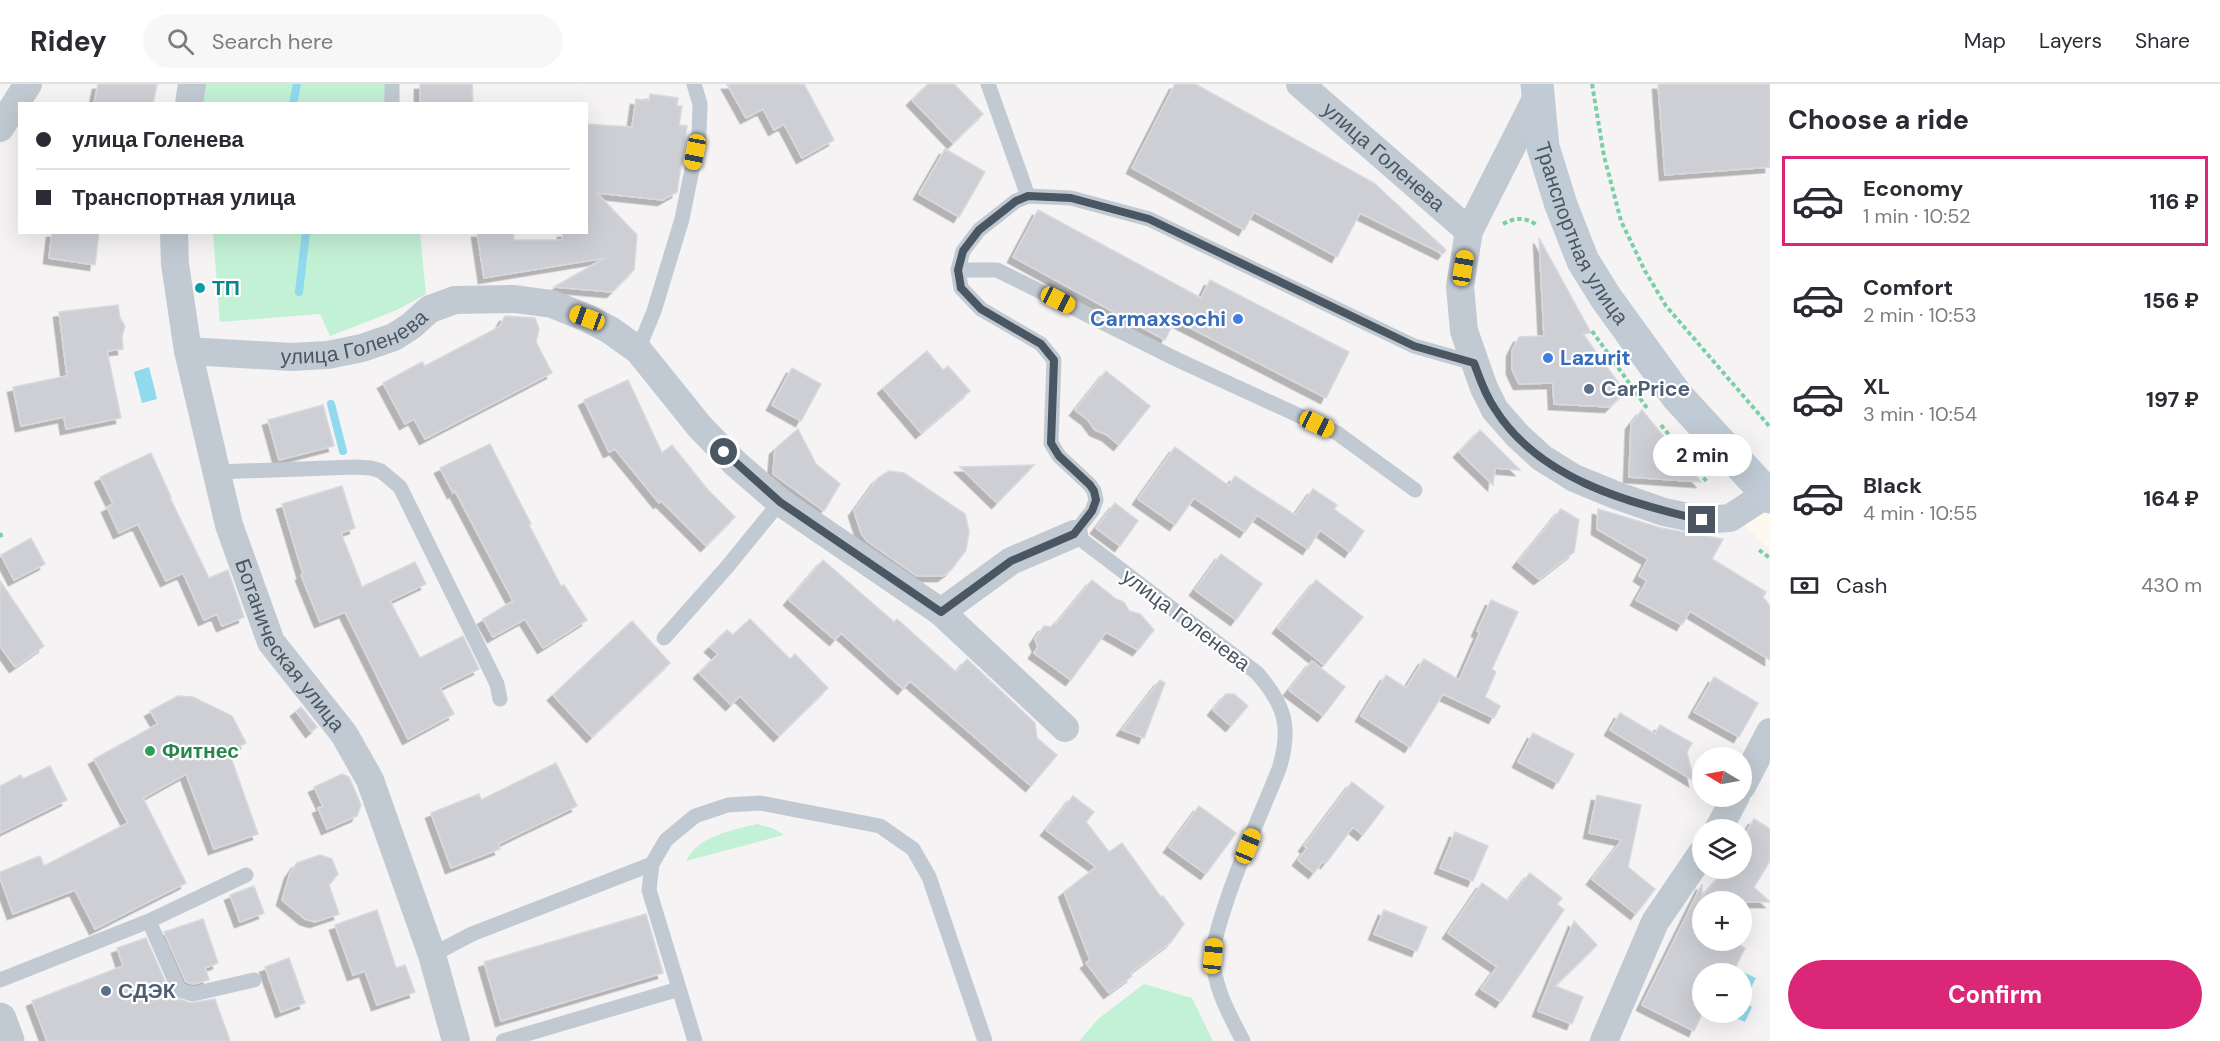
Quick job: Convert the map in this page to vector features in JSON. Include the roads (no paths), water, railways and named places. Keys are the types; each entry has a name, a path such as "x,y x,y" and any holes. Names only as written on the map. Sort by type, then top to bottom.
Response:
{"main road":[{"name":"Транспортная улица","path":"1537,91 1543,147 1561,205 1583,261 1606,298 1677,396 1769,495"}],"street":[{"path":"0,128 28,84"},
{"path":"189,102 192,84"},
{"name":"улица Голенева","path":"1299,84 1468,231"},
{"name":"Транспортная улица","path":"1537,91 1468,231 1460,286 1464,331 1474,363 1495,410 1542,458 1574,478 1664,512 1702,520 1730,518 1769,495"},
{"name":"Ботаническая улица","path":"174,234 175,264 188,351 229,525 271,642 344,734 362,764 382,811 432,955 456,1041"},
{"name":"улица Голенева","path":"188,351 291,357 327,355 362,348 394,337 435,307 455,300 475,298 515,299 552,304 587,318 610,330 638,350 700,427 736,464 780,502 941,612 1065,728"},
{"path":"941,612 1011,561 1074,534"},
{"path":"1752,767 1770,732"},
{"path":"1604,1041 1655,922 1692,868"},
{"path":"0,1019 8,1041"}],"lane":[{"path":"392,84 392,102"},
{"path":"638,350 654,311 682,219 699,135 699,104 694,84"},
{"path":"988,84 1028,196"},
{"path":"1074,534 1092,511 1096,500 1090,485 1059,456 1051,443 1054,360 1041,344 981,309 961,288 958,270 963,251 979,230 1008,206 1028,196 1071,198 1149,219 1414,346 1474,363"},
{"path":"958,270 997,270 1178,360 1337,433 1415,490"},
{"path":"216,472 355,467 381,471 390,477 400,486 496,684 500,699"},
{"path":"664,638 727,567 780,502"},
{"name":"улица Голенева","path":"1074,534 1257,673 1275,693 1284,717 1285,751 1232,884 1215,936 1213,956 1223,1003 1243,1041"},
{"path":"695,1041 649,890 652,864 666,840 695,816 728,805 760,803 880,826 913,849 930,877 985,1041"},
{"path":"432,955 472,934 652,864"},
{"path":"0,980 149,921 246,875"},
{"path":"149,921 179,990 193,994 254,980"},
{"path":"503,1041 679,989"}],"water":[{"path":"149,367 157,399 142,403 134,372"}],"waterway":[{"path":"293,102 297,84"},
{"path":"299,292 306,234"},
{"path":"331,404 343,451"}],"place":[{"name":"ТП","path":"200,288"},
{"name":"Carmaxsochi","path":"1238,319"},
{"name":"Lazurit","path":"1548,358"},
{"name":"CarPrice","path":"1589,389"},
{"name":"Фитнес","path":"150,751"},
{"name":"СДЭК","path":"106,991"}]}
